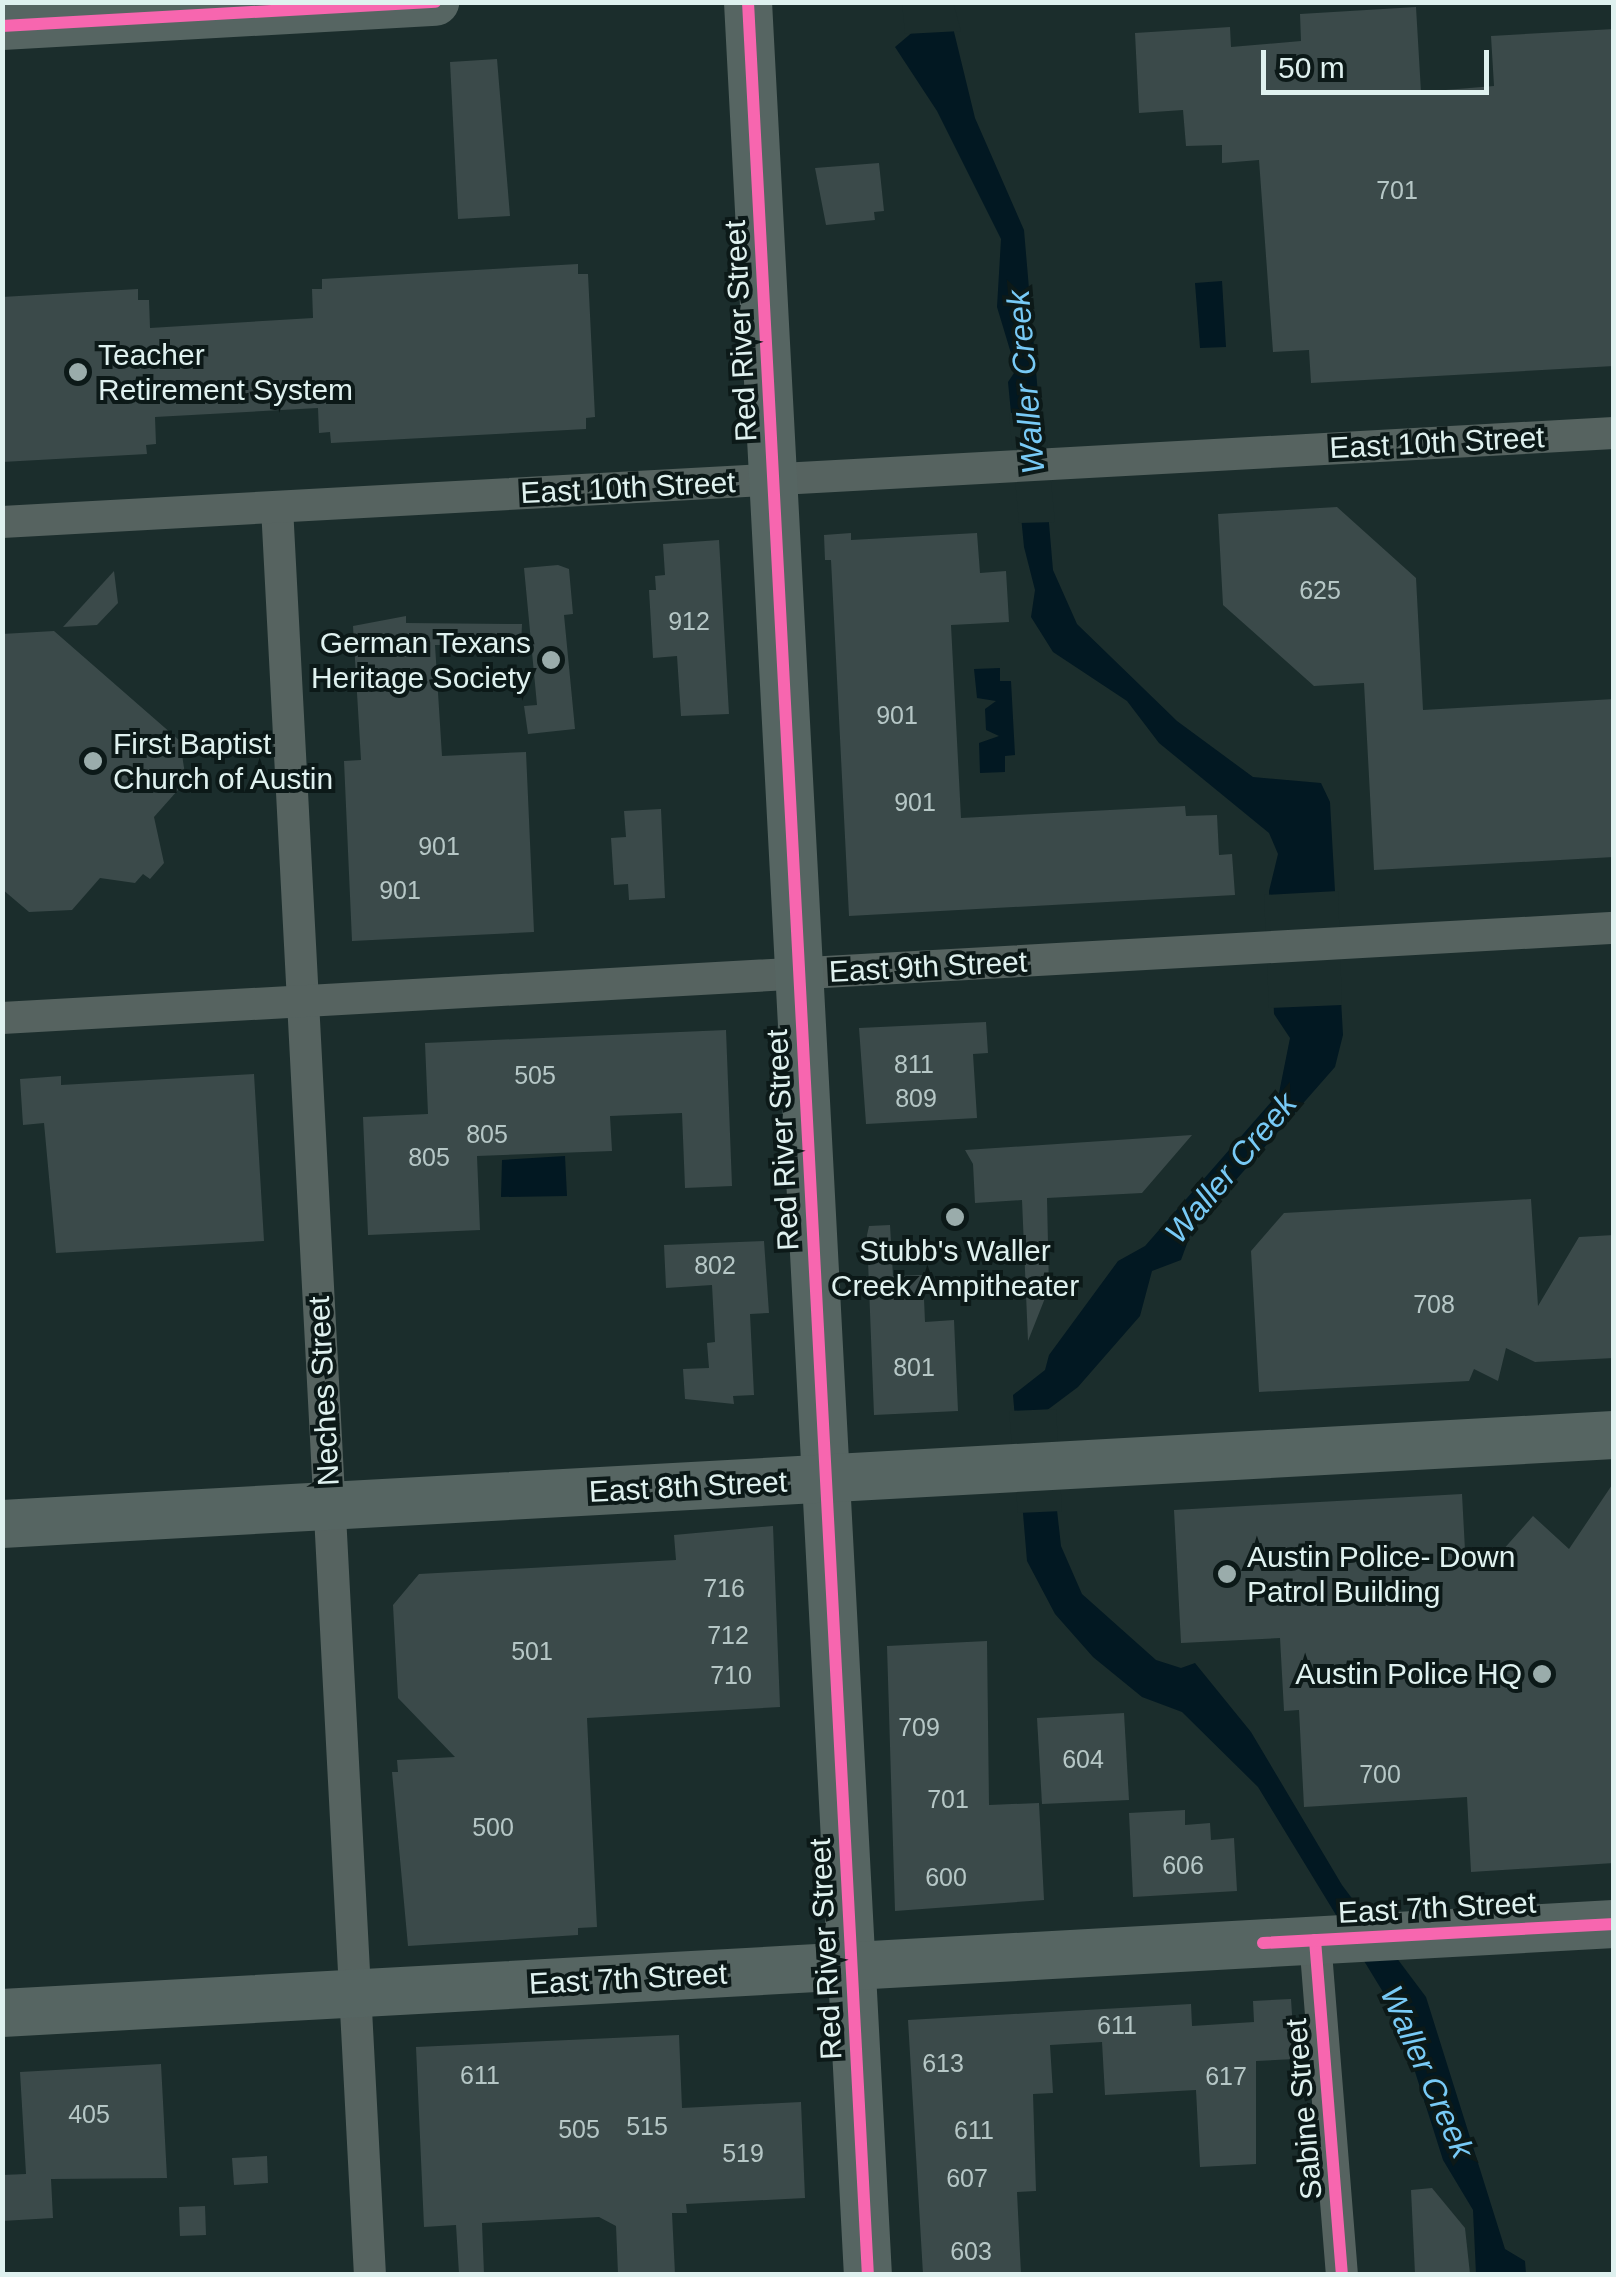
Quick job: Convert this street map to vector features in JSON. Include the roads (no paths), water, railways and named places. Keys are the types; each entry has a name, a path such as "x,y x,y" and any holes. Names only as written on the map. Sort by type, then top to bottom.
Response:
{"main road":[{"path":"2,26 436,2"},
{"name":"Red River Street","path":"748,2 868,2274"},
{"name":"East 8th Street","path":"2,1524 1614,1435"},
{"name":"East 7th Street","path":"2,2013 1614,1924"}],"street":[{"name":"East 10th Street","path":"2,522 1614,433"},
{"name":"Neches Street","path":"277,507 370,2274"},
{"name":"East 9th Street","path":"2,1018 1614,928"},
{"name":"Sabine Street","path":"1315,1940 1342,2274"}],"water":[{"name":"Waller Creek","path":"947,3 975,118 1024,230 1053,570 1077,624 1177,721 1253,777 1321,783 1330,802 1343,1035 1335,1067 1192,1230 1181,1260 1152,1271 1140,1316 1078,1387 1046,1411 1061,1546 1082,1594 1156,1660 1181,1668 1195,1663 1251,1732 1342,1885 1426,1997 1505,2249 1525,2261 1526,2274 1476,2274 1473,2210 1443,2160 1397,2015 1258,1787 1182,1712 1142,1697 1093,1657 1055,1614 1027,1561 1013,1395 1045,1370 1049,1355 1118,1261 1145,1246 1279,1093 1290,1038 1274,1014 1269,891 1278,854 1269,833 1159,743 1127,701 1053,652 1031,617 1035,590 1024,547 1008,382 1016,370 997,307 1001,239 937,111 895,47"},
{"path":"1222,281 1226,347 1200,348 1195,283"},
{"path":"1000,668 1000,681 1011,681 1015,755 1005,756 1005,772 980,773 979,743 999,736 986,730 985,709 996,701 977,698 974,669"},
{"path":"565,1156 567,1196 501,1197 502,1160"}],"place":[{"name":"Teacher Retirement System","path":"78,372"},
{"name":"German Texans Heritage Society","path":"551,660"},
{"name":"First Baptist Church of Austin","path":"93,761"},
{"name":"Stubb's Waller Creek Ampitheater","path":"955,1217"},
{"name":"Austin Police- Down Patrol Building","path":"1227,1574"},
{"name":"Austin Police HQ","path":"1542,1674"}]}
